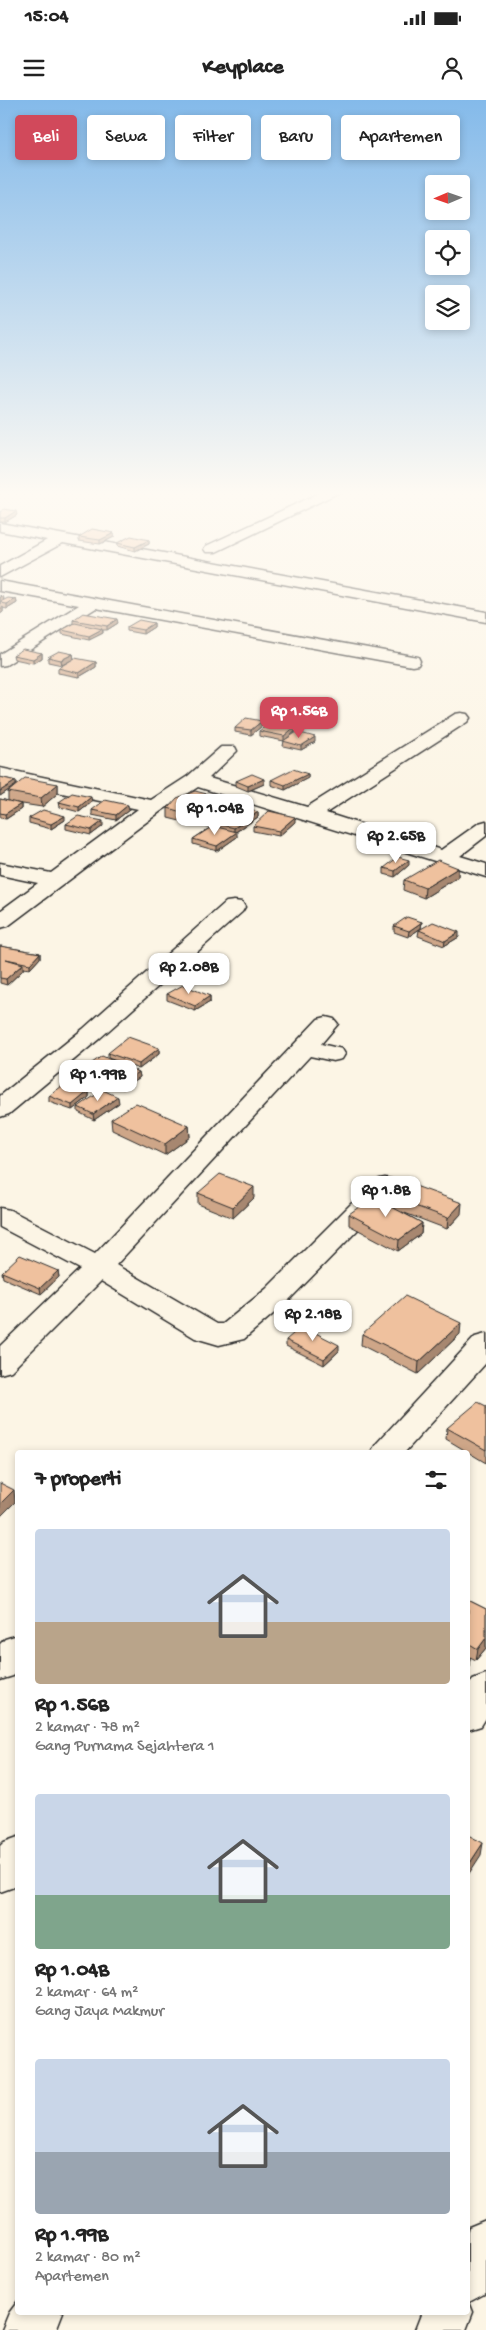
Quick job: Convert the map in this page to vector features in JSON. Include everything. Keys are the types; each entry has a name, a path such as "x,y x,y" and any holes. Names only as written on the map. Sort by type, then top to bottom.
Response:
{"street":[{"path":"47,594 128,610 199,620 412,661"},
{"path":"362,594 486,617"},
{"path":"0,662 94,602"},
{"path":"310,814 461,718"},
{"path":"0,921 154,807 195,780 228,751"},
{"path":"0,774 154,807"},
{"path":"195,780 310,814 486,871"},
{"path":"444,858 486,827"},
{"path":"0,868 55,880"},
{"path":"0,1109 91,1034 234,907"},
{"path":"0,1364 98,1267 326,1024"},
{"path":"305,1047 334,1054"},
{"path":"0,1216 98,1267 206,1331 219,1335 233,1332 276,1296 385,1186"},
{"path":"389,1450 486,1344"},
{"path":"0,1666 15,1652"},
{"path":"470,1712 486,1689"},
{"path":"0,1874 15,1857"},
{"path":"470,2274 486,2244"},
{"path":"26,2330 37,2315"},
{"path":"439,2330 447,2315"}],"building":[{"path":"8,598 16,599 7,604 0,603 0,602"},
{"path":"83,613 117,619 107,626 73,620"},
{"path":"139,620 154,623 143,630 127,627"},
{"path":"75,623 102,629 89,636 62,630"},
{"path":"23,649 42,653 33,659 13,655"},
{"path":"59,651 73,654 61,660 48,657"},
{"path":"75,658 96,662 79,673 58,668"},
{"path":"246,718 262,721 251,730 235,728"},
{"path":"273,721 297,725 284,736 259,731"},
{"path":"297,732 315,737 301,746 283,741"},
{"path":"293,769 308,774 285,785 271,780"},
{"path":"252,774 264,779 248,786 236,781"},
{"path":"0,777 16,781 0,791"},
{"path":"25,778 58,784 41,798 8,792"},
{"path":"195,791 215,796 188,814 168,808 177,798"},
{"path":"72,793 91,797 79,807 59,802"},
{"path":"0,799 21,804 5,814 0,813"},
{"path":"105,800 128,805 116,815 92,810"},
{"path":"216,801 258,812 234,828 192,817"},
{"path":"43,810 65,816 51,824 29,818"},
{"path":"269,811 295,817 279,831 253,826"},
{"path":"78,816 103,821 91,830 66,824"},
{"path":"213,826 237,832 217,846 193,839"},
{"path":"398,857 409,860 395,871 384,868"},
{"path":"438,860 458,868 425,888 404,880"},
{"path":"407,917 422,922 409,931 394,926"},
{"path":"433,922 459,932 445,941 419,930"},
{"path":"0,946 40,953 30,964 6,959 23,964 6,979 0,978"},
{"path":"183,985 210,996 195,1006 167,994"},
{"path":"128,1037 159,1048 139,1064 108,1053"},
{"path":"102,1056 139,1072 123,1083 85,1068"},
{"path":"66,1083 89,1091 72,1105 49,1096"},
{"path":"103,1090 118,1097 93,1114 78,1107"},
{"path":"136,1103 189,1126 165,1144 111,1119"},
{"path":"220,1174 254,1187 233,1207 198,1193"},
{"path":"410,1184 462,1203 448,1218 396,1199"},
{"path":"373,1197 422,1223 399,1240 349,1214"},
{"path":"20,1255 58,1271 40,1288 2,1272"},
{"path":"405,1296 461,1323 419,1362 362,1334"},
{"path":"302,1326 339,1345 324,1359 286,1340"},
{"path":"478,1402 486,1406 486,1450 447,1428"},
{"path":"0,1483 14,1490 0,1504"},
{"path":"470,1601 486,1609 486,1638 478,1649 470,1644"},
{"path":"470,1836 483,1843 470,1863"}]}
